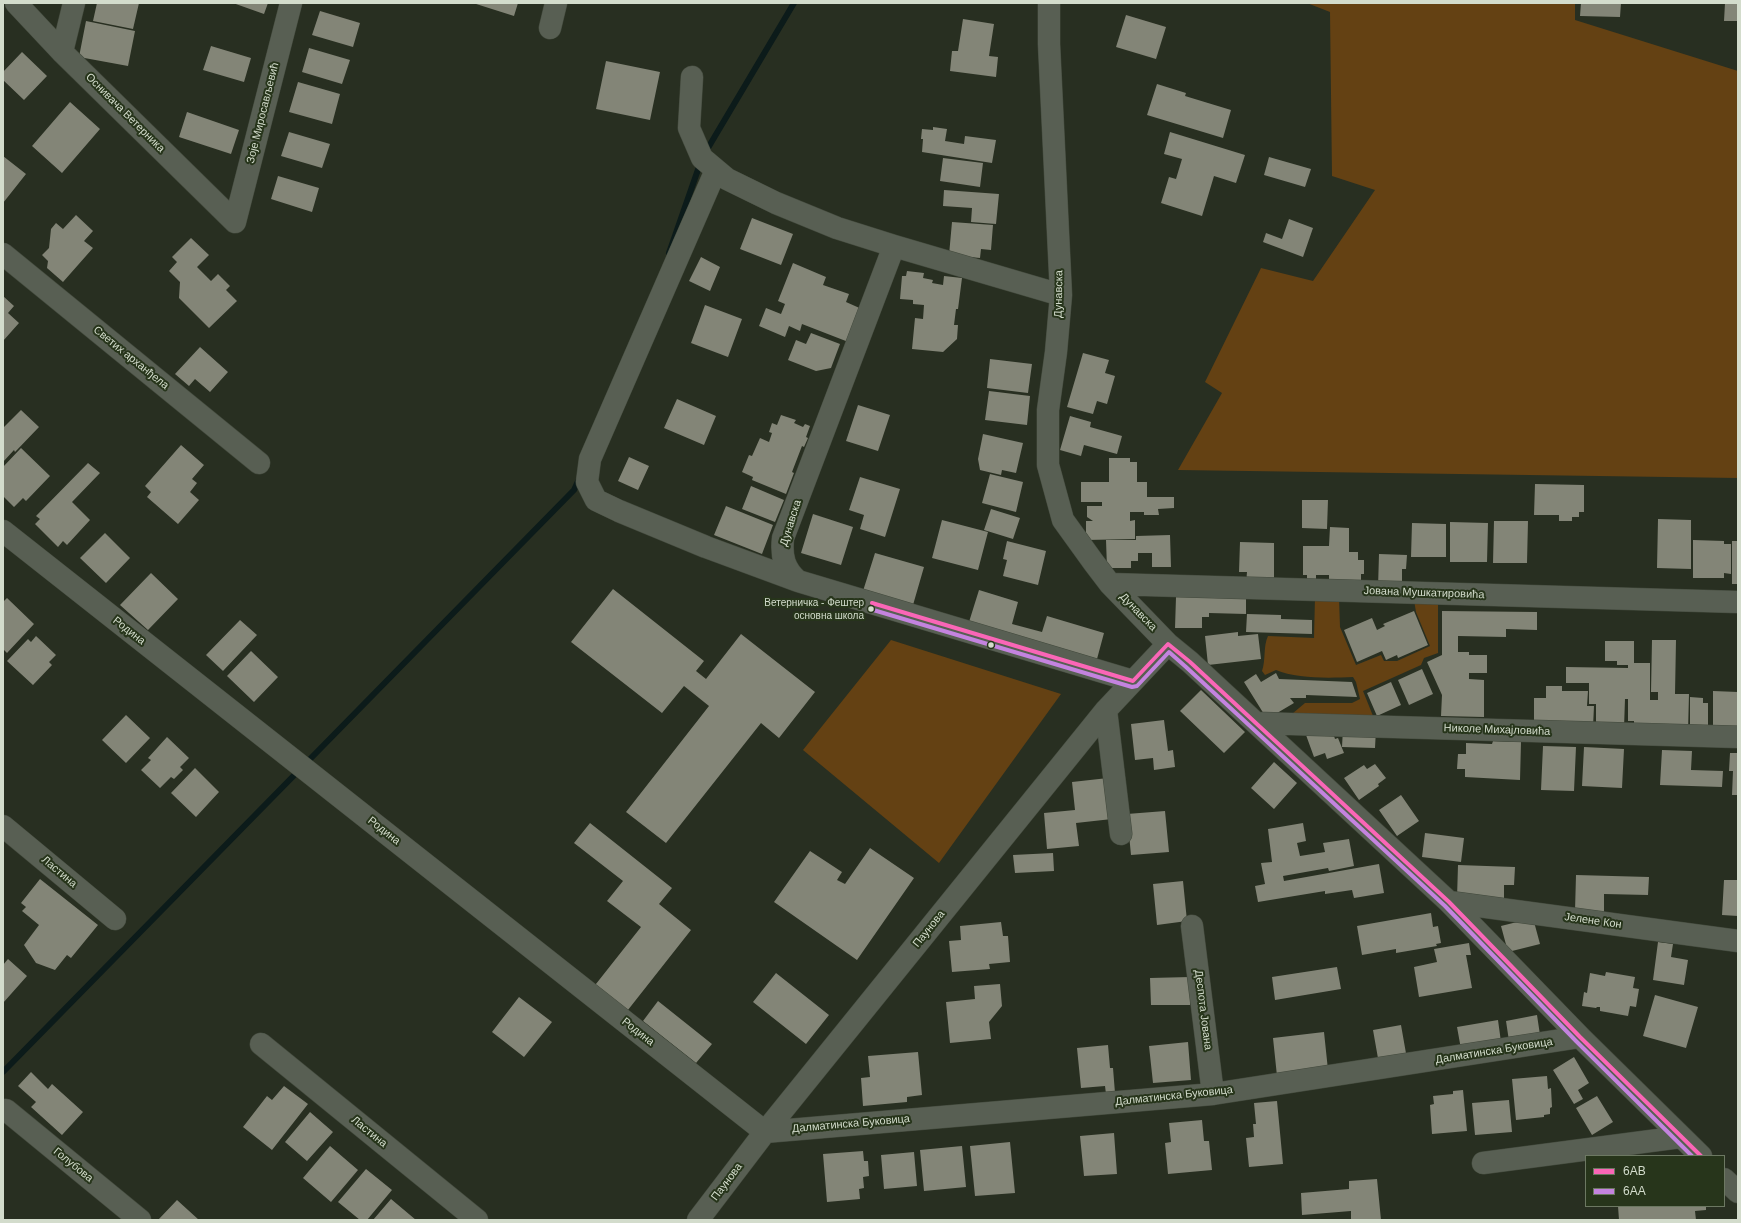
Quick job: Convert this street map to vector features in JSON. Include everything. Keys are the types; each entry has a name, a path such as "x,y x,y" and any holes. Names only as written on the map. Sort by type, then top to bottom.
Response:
{"street":[{"name":"Оснивача Ветерника","path":"16,3 62,52 235,222"},
{"path":"62,52 74,3"},
{"name":"Зоје Миросављевић","path":"235,222 291,3"},
{"path":"550,28 556,3"},
{"name":"Дунавска","path":"1049,3 1060,295 1056,352 1048,410 1048,465 1063,520 1110,584 1168,644 1190,662 1449,902 1580,1037 1700,1155"},
{"path":"692,77 688,128 702,158 727,179 776,203 837,228 1060,295"},
{"path":"716,170 590,459 587,482 596,500 706,547 798,581 1133,681"},
{"name":"Дунавска","path":"798,581 792,576 785,565 782,552 783,538 894,246"},
{"name":"Светих арханђела","path":"3,254 259,463"},
{"name":"Родина","path":"3,531 765,1132"},
{"name":"Јована Мушкатировића","path":"1110,584 1738,602"},
{"name":"Паунова","path":"698,1220 765,1132 1106,710 1168,644"},
{"path":"1106,710 1121,834"},
{"name":"Николе Михајловића","path":"1256,723 1738,737"},
{"name":"Ластина","path":"3,826 115,918"},
{"name":"Јелене Кон","path":"1449,902 1738,941"},
{"name":"Деспота Јована","path":"1192,926 1213,1094"},
{"name":"Далматинска Буковица","path":"765,1132 1213,1094 1580,1037"},
{"name":"Ластина","path":"262,1044 477,1220"},
{"name":"Голубова","path":"6,1110 140,1220"},
{"path":"1484,1163 1681,1137"},
{"path":"1725,1180 1738,1192"}],"shaded area":[{"path":"1307,3 1575,3 1575,20 1738,71 1738,478 1178,470 1222,393 1205,382 1261,268 1313,281 1375,190 1332,176 1330,12"},
{"path":"1315,597 1339,598 1340,627 1356,665 1381,655 1384,661 1397,661 1430,646 1416,612 1414,600 1438,601 1438,653 1424,658 1421,665 1363,691 1375,721 1286,719 1305,703 1352,703 1360,699 1356,682 1353,677 1324,678 1293,675 1276,670 1265,675 1262,671 1266,640 1268,636 1314,638"},
{"path":"891,640 1061,694 939,863 803,750"}],"building":[{"path":"97,3 139,3 133,29 93,21"},
{"path":"233,3 268,3 264,14"},
{"path":"473,3 518,3 514,16"},
{"path":"1581,3 1621,3 1620,17 1580,16"},
{"path":"1725,3 1738,3 1738,21 1724,21"},
{"path":"320,11 360,23 353,47 312,35"},
{"path":"1126,15 1166,27 1156,59 1116,47"},
{"path":"963,19 994,24 989,56 998,57 996,77 950,71 952,51 958,51"},
{"path":"86,21 135,31 128,66 79,57"},
{"path":"211,46 251,58 244,82 203,70"},
{"path":"309,48 350,60 342,84 302,72"},
{"path":"22,52 47,76 24,100 3,80 3,72"},
{"path":"606,61 660,72 650,120 596,109"},
{"path":"298,82 340,94 332,124 289,112"},
{"path":"1157,84 1186,93 1185,96 1231,110 1223,138 1147,115"},
{"path":"70,102 100,129 62,173 32,146"},
{"path":"187,112 239,130 231,154 179,137"},
{"path":"933,127 947,129 945,141 964,144 965,136 996,140 992,163 922,152 922,129 933,130"},
{"path":"289,132 330,144 322,168 281,156"},
{"path":"1170,132 1245,155 1236,183 1214,176 1202,216 1161,203 1169,177 1176,179 1182,159 1164,154"},
{"path":"3,156 26,174 3,203"},
{"path":"1269,157 1311,169 1305,187 1264,175"},
{"path":"943,158 983,163 980,187 940,181"},
{"path":"278,176 319,188 312,212 271,199"},
{"path":"944,190 999,194 996,224 971,222 972,208 943,206"},
{"path":"76,215 93,231 84,241 93,248 63,282 47,268 48,261 42,255 49,248 51,229 56,223 63,229"},
{"path":"752,218 793,234 781,265 740,249"},
{"path":"1289,219 1313,228 1303,257 1263,242 1266,233 1282,239"},
{"path":"952,222 993,225 991,250 981,249 980,258 949,255"},
{"path":"191,238 209,255 197,267 211,281 218,274 230,286 226,290 237,301 209,328 179,298 180,282 169,271 177,262 172,257"},
{"path":"701,257 720,267 710,291 689,281"},
{"path":"793,263 826,277 823,285 849,294 846,302 864,310 851,343 802,324 800,331 789,326 785,337 759,326 766,308 781,314 785,304 778,301"},
{"path":"907,271 924,273 923,278 933,280 932,283 943,285 944,276 962,278 958,309 956,309 954,325 958,325 957,339 943,352 912,349 915,318 923,319 924,305 913,304 913,300 900,299 902,276 906,276"},
{"path":"3,296 14,306 8,313 19,323 3,341"},
{"path":"705,305 742,319 728,357 691,343"},
{"path":"811,333 840,344 831,368 816,371 788,360 796,340 806,344"},
{"path":"200,347 228,372 210,392 195,379 189,386 175,374"},
{"path":"1083,353 1109,360 1105,373 1115,376 1107,404 1097,401 1093,414 1067,407"},
{"path":"990,359 1032,364 1028,393 987,388"},
{"path":"989,391 1030,396 1027,425 985,420"},
{"path":"677,399 716,416 704,445 664,428"},
{"path":"858,405 890,415 878,451 846,441"},
{"path":"21,410 39,427 3,462 3,428"},
{"path":"781,415 796,420 794,423 803,427 805,424 810,426 806,437 808,438 804,447 802,446 792,472 794,473 786,494 752,480 753,477 742,472 749,455 752,456 760,438 769,442 772,433 769,432 772,423 777,425"},
{"path":"1070,416 1091,422 1090,427 1122,436 1117,454 1084,445 1081,456 1060,450"},
{"path":"983,434 1023,443 1016,473 1002,470 1001,475 980,470 978,459"},
{"path":"181,445 204,465 192,479 197,483 190,492 199,500 178,524 147,497 151,492 145,486"},
{"path":"21,448 50,476 26,501 23,498 14,507 3,496 3,467"},
{"path":"629,457 649,466 638,490 618,481"},
{"path":"1109,458 1130,458 1130,462 1137,462 1137,482 1147,482 1147,497 1174,497 1174,508 1158,509 1159,515 1144,515 1144,512 1130,512 1130,521 1135,520 1135,539 1086,540 1086,521 1093,521 1087,517 1087,506 1102,506 1102,502 1081,502 1081,482 1109,482"},
{"path":"88,463 100,473 72,502 90,520 67,545 63,541 58,547 35,524 40,519 36,516"},
{"path":"990,474 1023,482 1016,512 982,503"},
{"path":"860,477 900,489 885,537 860,529 864,515 849,510"},
{"path":"1535,484 1584,485 1584,512 1579,512 1579,517 1572,517 1572,521 1559,521 1559,515 1534,515"},
{"path":"751,486 784,500 775,522 742,509"},
{"path":"1302,500 1328,500 1327,529 1302,528"},
{"path":"726,506 773,525 762,554 714,535"},
{"path":"991,509 1020,518 1013,539 984,530"},
{"path":"813,514 853,527 841,565 801,553"},
{"path":"1658,519 1691,520 1691,569 1657,568"},
{"path":"942,520 988,532 978,570 932,558"},
{"path":"1494,521 1528,521 1527,563 1493,563"},
{"path":"1450,522 1488,523 1487,562 1450,562"},
{"path":"1412,523 1446,524 1446,557 1411,557"},
{"path":"1330,527 1349,528 1349,552 1358,552 1358,560 1364,560 1364,574 1361,574 1361,586 1329,585 1329,575 1316,575 1316,587 1307,587 1307,575 1303,575 1303,546 1329,546"},
{"path":"105,533 130,558 106,583 80,558"},
{"path":"1170,535 1171,567 1152,567 1152,553 1138,553 1138,561 1131,561 1131,568 1107,568 1106,540 1136,540 1136,536"},
{"path":"1693,540 1724,541 1724,544 1731,544 1731,574 1724,573 1724,578 1693,578"},
{"path":"1007,541 1046,551 1038,585 1003,576 1007,560 1003,559"},
{"path":"1732,541 1738,541 1738,584 1732,584"},
{"path":"1240,542 1274,543 1274,584 1246,584 1247,572 1239,572"},
{"path":"875,553 924,567 913,605 863,591"},
{"path":"1379,554 1407,555 1406,569 1402,569 1402,589 1378,588"},
{"path":"151,573 178,599 148,630 120,605"},
{"path":"613,589 704,661 696,671 706,679 741,634 815,692 779,738 761,723 666,843 626,812 709,706 684,686 662,713 571,642"},
{"path":"979,590 1018,602 1012,624 1042,632 1047,616 1104,633 1097,659 969,622"},
{"path":"1176,597 1246,597 1246,614 1209,613 1209,617 1202,617 1202,628 1175,628"},
{"path":"7,598 34,624 7,653 3,649 3,602"},
{"path":"1414,611 1428,645 1398,658 1397,655 1386,660 1382,651 1357,662 1344,630 1372,618 1377,630 1385,626 1383,624"},
{"path":"1442,611 1537,612 1537,630 1506,629 1506,637 1458,636 1458,652 1469,652 1469,655 1487,655 1487,673 1469,673 1469,679 1484,680 1484,717 1441,716 1442,695 1427,662 1442,655"},
{"path":"1247,614 1281,615 1281,619 1312,620 1312,634 1246,632"},
{"path":"240,620 257,635 223,671 206,655"},
{"path":"1238,632 1238,636 1258,634 1261,659 1208,665 1205,636"},
{"path":"36,636 56,655 49,662 52,665 33,685 7,661 28,639 31,642"},
{"path":"1652,640 1676,640 1675,694 1689,694 1688,732 1634,730 1634,721 1628,721 1628,699 1625,699 1624,728 1596,728 1596,704 1589,704 1589,683 1566,683 1566,667 1628,668 1628,665 1617,665 1617,661 1605,661 1605,641 1634,641 1634,663 1650,663 1650,700 1658,700 1658,692 1651,692"},
{"path":"251,651 278,677 254,702 227,676"},
{"path":"1422,669 1433,694 1409,705 1398,680"},
{"path":"1276,673 1279,679 1352,682 1357,697 1306,695 1306,698 1290,698 1294,703 1267,719 1244,682 1256,674 1261,682"},
{"path":"1391,682 1401,705 1377,716 1367,693"},
{"path":"1546,686 1562,686 1562,691 1588,691 1587,706 1594,706 1593,727 1534,727 1534,698 1546,698"},
{"path":"1201,690 1245,732 1224,753 1180,711"},
{"path":"1713,691 1738,692 1738,731 1713,731"},
{"path":"1690,697 1703,698 1703,703 1708,703 1708,732 1690,732"},
{"path":"126,715 150,738 126,763 102,740"},
{"path":"1164,720 1168,751 1173,750 1175,767 1154,770 1153,758 1135,760 1131,724"},
{"path":"1331,726 1335,739 1338,738 1344,753 1327,759 1325,753 1314,757 1306,735"},
{"path":"1343,728 1376,729 1375,748 1342,747"},
{"path":"167,737 189,758 180,767 183,770 174,779 171,777 160,788 141,770 151,760 148,758"},
{"path":"1493,741 1521,742 1520,780 1465,777 1465,769 1457,769 1458,754 1466,754 1466,743 1492,744"},
{"path":"1543,746 1576,747 1574,791 1541,790"},
{"path":"1584,747 1624,749 1622,788 1582,786"},
{"path":"1662,750 1692,751 1691,770 1723,771 1722,787 1660,785"},
{"path":"1730,753 1738,753 1738,795 1732,795 1733,771 1729,771"},
{"path":"1274,762 1297,783 1274,809 1251,788"},
{"path":"1375,764 1386,778 1378,784 1379,786 1359,800 1344,778 1364,765 1367,769"},
{"path":"195,768 219,792 196,817 171,793"},
{"path":"1108,778 1112,819 1076,823 1079,846 1047,849 1044,813 1075,810 1072,782"},
{"path":"1401,795 1419,821 1397,836 1379,810"},
{"path":"1165,811 1169,852 1131,855 1127,814"},
{"path":"590,823 672,888 659,904 691,930 624,1015 592,989 641,927 607,901 623,881 574,843"},
{"path":"1303,823 1306,841 1297,843 1300,856 1325,852 1323,843 1349,839 1354,866 1329,871 1328,868 1283,876 1284,881 1379,864 1384,893 1354,898 1352,890 1325,894 1325,891 1258,902 1255,886 1265,884 1261,863 1272,862 1268,829"},
{"path":"1425,833 1464,838 1461,862 1422,857"},
{"path":"870,848 914,878 857,960 774,902 810,851 842,872 837,880 845,884"},
{"path":"1053,853 1054,871 1015,873 1013,855"},
{"path":"1458,865 1515,867 1514,885 1504,885 1504,899 1457,898"},
{"path":"1576,875 1649,877 1648,895 1604,894 1604,912 1575,911"},
{"path":"40,879 98,925 71,958 67,955 55,970 36,963 24,945 39,925 22,911 26,907 21,903"},
{"path":"1724,880 1738,880 1738,916 1722,915"},
{"path":"1183,881 1187,921 1157,925 1153,884"},
{"path":"1431,913 1433,927 1438,926 1441,943 1436,944 1437,946 1396,953 1396,949 1362,955 1357,926"},
{"path":"1533,918 1540,944 1508,952 1501,926"},
{"path":"1001,922 1003,936 1008,936 1010,962 989,964 990,969 952,972 949,941 961,940 960,926"},
{"path":"1658,942 1673,944 1671,957 1688,960 1684,985 1653,980"},
{"path":"1469,943 1471,955 1466,955 1472,988 1419,997 1414,967 1437,962 1434,949"},
{"path":"8,959 27,976 3,1003 3,965"},
{"path":"1337,967 1341,989 1275,1000 1272,977"},
{"path":"1606,972 1635,977 1633,988 1639,989 1636,1007 1630,1006 1628,1016 1600,1011 1600,1007 1596,1008 1582,1006 1584,992 1587,993 1590,973 1605,976"},
{"path":"776,973 829,1015 806,1044 753,1002"},
{"path":"1190,977 1190,1005 1151,1005 1150,978"},
{"path":"1000,984 1002,1006 989,1022 991,1039 950,1043 946,1002 975,999 974,986"},
{"path":"1655,995 1698,1007 1686,1048 1643,1036"},
{"path":"519,997 552,1022 524,1057 492,1032"},
{"path":"658,1001 712,1044 696,1063 643,1021"},
{"path":"1537,1015 1540,1035 1509,1041 1506,1021"},
{"path":"1498,1020 1501,1042 1461,1049 1457,1027"},
{"path":"1401,1025 1407,1059 1379,1064 1373,1030"},
{"path":"1324,1032 1328,1070 1277,1076 1273,1038"},
{"path":"1188,1042 1191,1080 1153,1083 1149,1046"},
{"path":"1108,1045 1110,1068 1113,1068 1115,1093 1106,1094 1105,1086 1081,1088 1077,1048"},
{"path":"918,1052 922,1095 907,1097 907,1102 863,1106 861,1078 870,1077 868,1056"},
{"path":"1574,1057 1589,1083 1578,1090 1583,1099 1574,1104 1553,1070"},
{"path":"31,1072 48,1089 52,1084 83,1112 62,1135 31,1107 36,1102 18,1086"},
{"path":"1547,1076 1548,1089 1551,1088 1552,1107 1550,1108 1550,1114 1544,1115 1544,1117 1516,1120 1512,1079"},
{"path":"284,1086 308,1104 272,1150 243,1127 267,1096 272,1100"},
{"path":"1463,1090 1467,1131 1432,1134 1430,1105 1434,1104 1433,1096 1453,1094 1453,1091"},
{"path":"1597,1096 1613,1122 1592,1135 1576,1108"},
{"path":"1509,1100 1512,1132 1475,1135 1472,1103"},
{"path":"1277,1101 1283,1164 1249,1167 1246,1138 1254,1137 1253,1124 1256,1124 1254,1103"},
{"path":"310,1112 333,1132 307,1161 285,1142"},
{"path":"1202,1120 1204,1141 1209,1141 1212,1170 1168,1174 1165,1143 1171,1142 1169,1123"},
{"path":"1114,1133 1117,1174 1084,1176 1080,1136"},
{"path":"1010,1142 1015,1193 975,1196 970,1146"},
{"path":"330,1146 358,1170 331,1202 303,1178"},
{"path":"962,1146 966,1187 924,1191 920,1150"},
{"path":"863,1151 864,1161 868,1161 869,1176 863,1177 864,1188 859,1189 860,1199 827,1202 823,1154"},
{"path":"914,1152 917,1186 884,1189 881,1155"},
{"path":"366,1169 392,1190 367,1220 360,1220 338,1202"},
{"path":"1377,1179 1381,1220 1351,1220 1351,1211 1302,1215 1301,1193 1349,1189 1349,1181"},
{"path":"391,1199 416,1220 373,1220"},
{"path":"177,1200 199,1220 158,1220"},
{"path":"1618,1207 1706,1207 1706,1210 1695,1211 1696,1220 1619,1220"}],"waterway":[{"path":"705,153 794,3"},
{"path":"669,253 701,161"},
{"path":"3,1072 574,490 580,477"}],"transit line":[{"name":"6AB","path":"872,603 1133,681 1168,644 1190,662 1449,902 1580,1037 1700,1155"},
{"name":"6AA","path":"870,609 1132,687 1137,686 1169,652 1445,906 1576,1041 1691,1155"}],"place":[{"name":"Ветерничка - Фештер основна школа","path":"871,609"}]}
